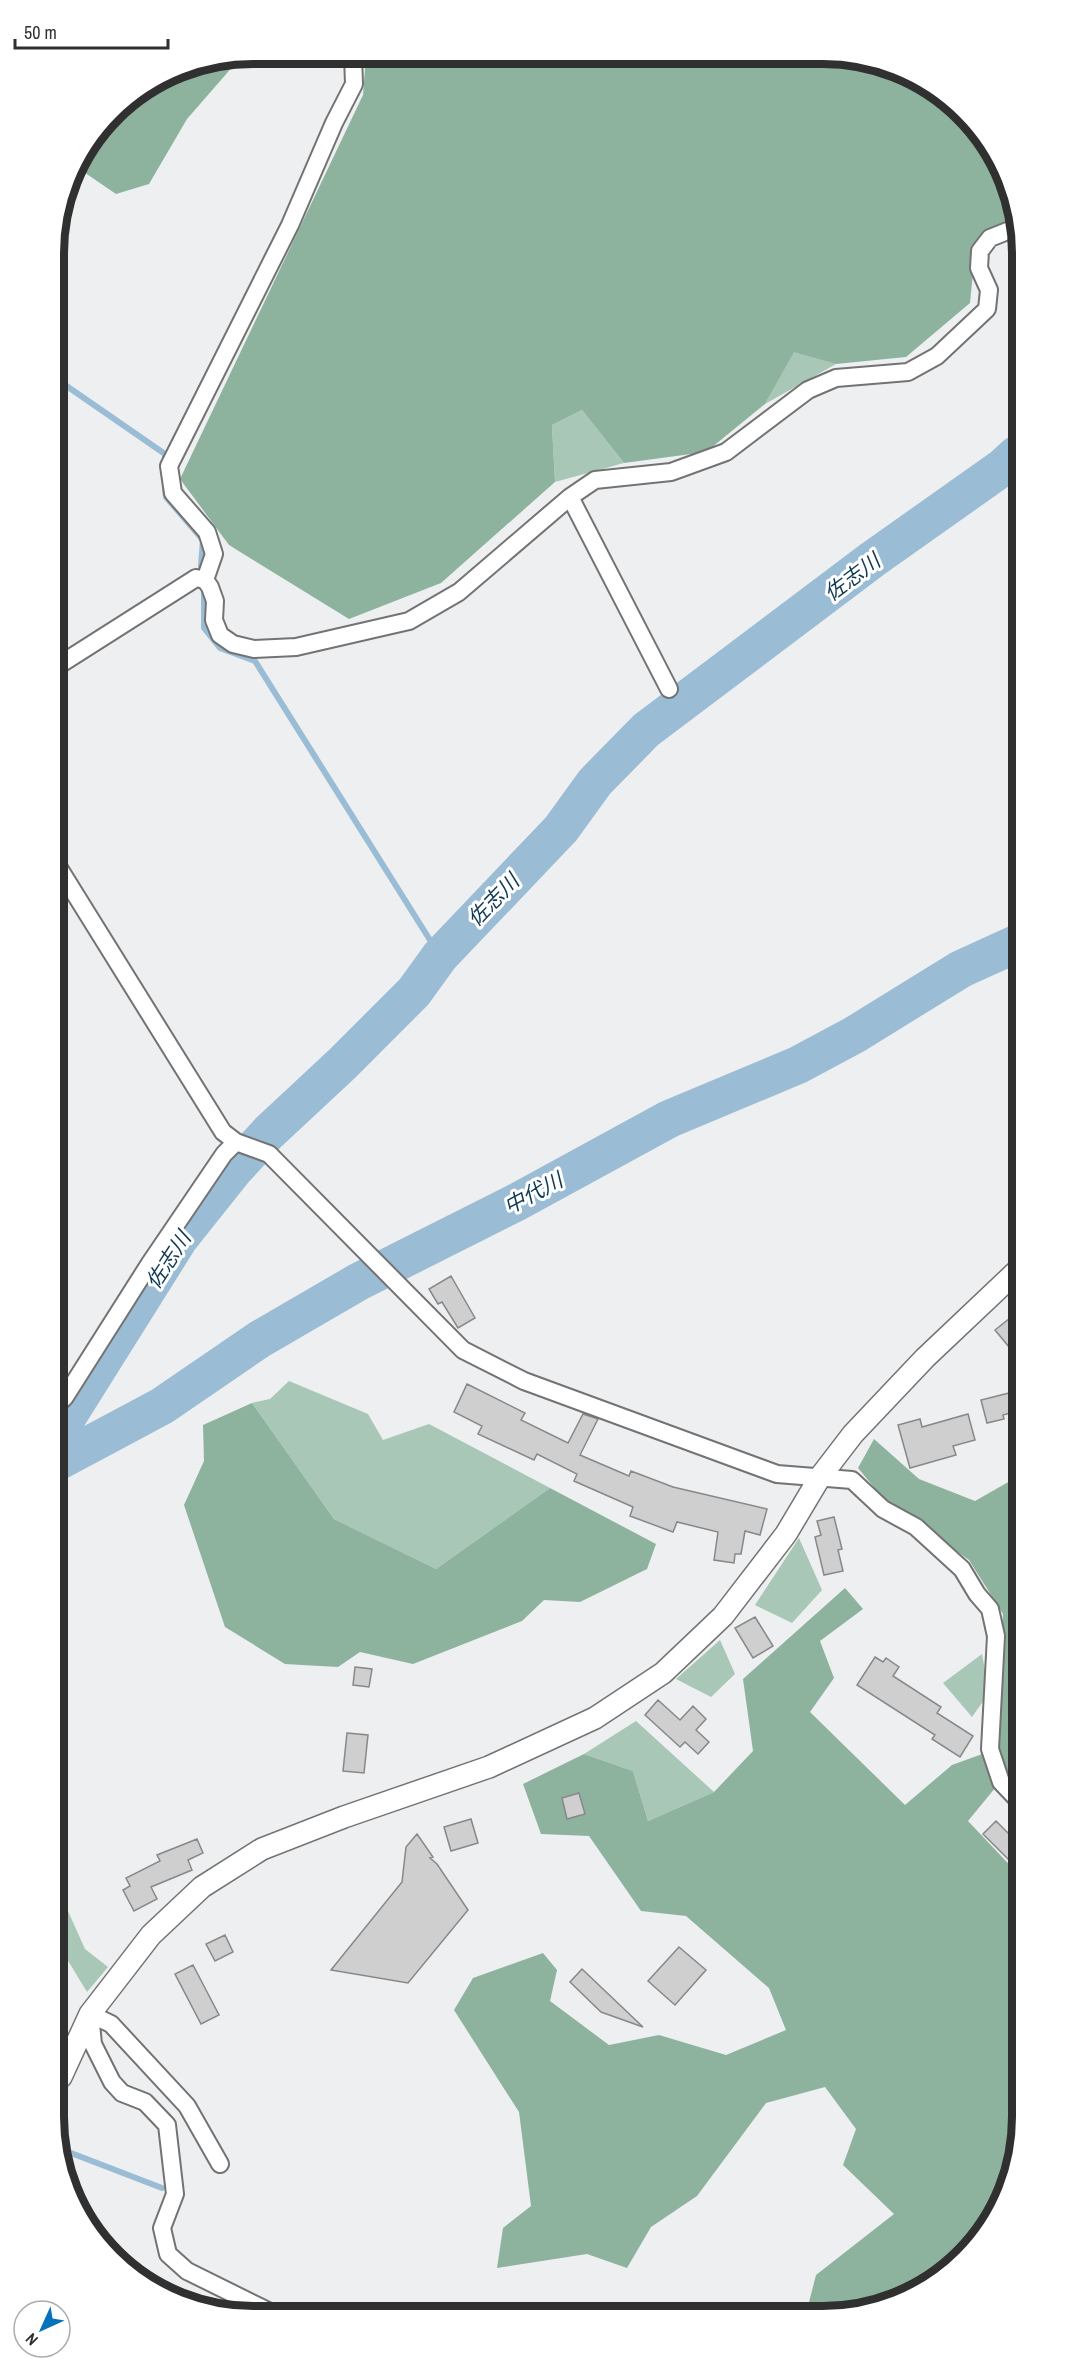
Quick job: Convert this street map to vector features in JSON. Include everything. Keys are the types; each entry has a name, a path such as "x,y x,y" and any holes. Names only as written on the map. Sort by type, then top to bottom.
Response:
{"street":[{"path":"205,580 214,554 207,532 173,493 169,466 290,225 334,123 354,84 353,65"},
{"path":"65,661 196,578 205,580 210,587 215,601 214,620 220,635 233,644 254,649 307,645 409,621 459,592 570,497 595,480 671,472 726,452 808,390 836,378 908,372 937,356 987,309 989,290 979,268 980,251 990,238 1010,230"},
{"path":"570,497 669,689"},
{"path":"65,878 223,1132 236,1142 269,1154 463,1350 524,1381 777,1474 852,1480 883,1509 916,1527 963,1569 977,1594 990,1609 996,1636 990,1749 1001,1782 1011,1793"},
{"path":"65,1397 150,1263 224,1154 236,1142"},
{"path":"65,2068 90,2014 151,1935 202,1887 262,1849 344,1817 489,1767 595,1718 663,1673 723,1616 786,1534 820,1477 853,1434 925,1358 1011,1276"},
{"path":"90,2014 111,2024 187,2106 220,2164"},
{"path":"90,2014 93,2044 112,2082 122,2093 145,2102 167,2126 175,2194 162,2228 168,2254 187,2271 258,2306"}],"green space":[{"path":"822,64 859,68 906,84 927,96 956,120 986,159 997,181 1008,221 976,242 970,303 906,357 836,364 794,352 765,404 706,452 624,463 582,410 552,425 555,482 441,583 349,619 229,545 180,479 363,95 365,65"},
{"path":"233,66 187,119 149,184 116,194 84,172 96,149 120,120 149,96 170,84 217,68"},
{"path":"794,351 836,364 765,404"},
{"path":"582,410 624,463 555,482 552,425"},
{"path":"289,1381 368,1414 383,1440 429,1424 550,1488 436,1569 334,1519 252,1403 270,1399"},
{"path":"252,1403 334,1519 436,1569 550,1488 656,1544 647,1569 580,1602 544,1600 522,1621 413,1664 360,1652 338,1667 285,1664 225,1627 184,1505 204,1461 203,1425"},
{"path":"874,1439 919,1479 975,1501 1011,1480 1011,1782 1005,1776 968,1821 1011,1867 1011,2129 1008,2154 997,2190 980,2222 964,2242 927,2275 895,2292 871,2300 847,2305 808,2306 816,2275 894,2214 843,2165 856,2129 825,2087 766,2103 697,2196 651,2227 627,2268 587,2254 497,2268 503,2228 531,2206 519,2112 454,2010 473,1978 543,1953 557,1970 550,2001 609,2045 659,2035 726,2055 786,2030 769,1988 686,1916 641,1911 589,1836 541,1834 523,1784 584,1754 633,1771 648,1821 714,1792 753,1751 743,1679 845,1588 863,1609 820,1641 834,1678 810,1712 905,1805 952,1765 996,1749 1003,1614 969,1560 882,1497 858,1468"},
{"path":"799,1538 822,1590 792,1623 755,1605"},
{"path":"720,1640 735,1674 711,1697 676,1679"},
{"path":"982,1654 989,1693 972,1717 943,1683"},
{"path":"636,1721 714,1792 648,1821 633,1771 584,1754"},
{"path":"65,1904 85,1949 108,1967 87,1992 65,1958"}],"building":[{"path":"451,1276 475,1318 458,1328 442,1302 438,1304 429,1289"},
{"path":"1011,1317 1011,1350 995,1330"},
{"path":"467,1384 525,1413 521,1420 568,1443 583,1414 598,1419 580,1455 629,1476 631,1471 673,1487 767,1509 760,1535 745,1531 741,1554 735,1554 734,1563 714,1560 718,1532 677,1522 673,1532 630,1516 633,1507 574,1481 577,1474 537,1454 534,1460 478,1434 482,1426 454,1412"},
{"path":"1011,1392 1011,1413 1003,1415 1004,1419 987,1423 981,1400"},
{"path":"968,1414 975,1440 953,1446 956,1455 910,1468 898,1425 920,1419 922,1427"},
{"path":"834,1517 842,1549 838,1550 843,1571 824,1575 815,1537 821,1535 817,1521"},
{"path":"755,1617 773,1646 753,1658 735,1628"},
{"path":"875,1657 883,1662 886,1658 899,1667 893,1676 941,1707 937,1713 973,1736 960,1757 932,1739 935,1735 857,1685"},
{"path":"355,1667 372,1669 369,1687 353,1685"},
{"path":"658,1700 680,1720 693,1706 706,1719 696,1730 709,1742 698,1754 685,1742 680,1747 645,1715"},
{"path":"347,1733 368,1735 364,1773 343,1771"},
{"path":"579,1793 585,1814 567,1819 562,1798"},
{"path":"471,1819 478,1843 451,1851 444,1827"},
{"path":"996,1821 1011,1836 1011,1856 1008,1859 983,1834"},
{"path":"417,1834 433,1857 430,1858 437,1864 468,1910 408,1983 331,1970 402,1882 406,1847"},
{"path":"197,1839 203,1853 188,1860 192,1870 151,1887 157,1899 134,1911 123,1890 130,1886 126,1878 160,1861 157,1855"},
{"path":"225,1935 233,1952 215,1961 206,1944"},
{"path":"679,1947 706,1970 675,2005 648,1981"},
{"path":"193,1965 219,2015 201,2024 175,1974"},
{"path":"582,1969 643,2027 601,2012 570,1982"}],"waterway":[{"path":"65,385 165,454 165,461"},
{"name":"佐志川","path":"65,1421 179,1239 234,1170 269,1132 414,992 440,956 561,829 595,782 646,730 873,559 1012,459"},
{"path":"165,489 166,497 203,540 201,566"},
{"path":"204,593 204,628 220,648 255,661 440,956"},
{"name":"中代川","path":"65,1458 162,1406 260,1339 358,1282 515,1203 669,1119 798,1065 854,1035 961,969 1012,946"},
{"path":"71,2153 162,2188"}]}
